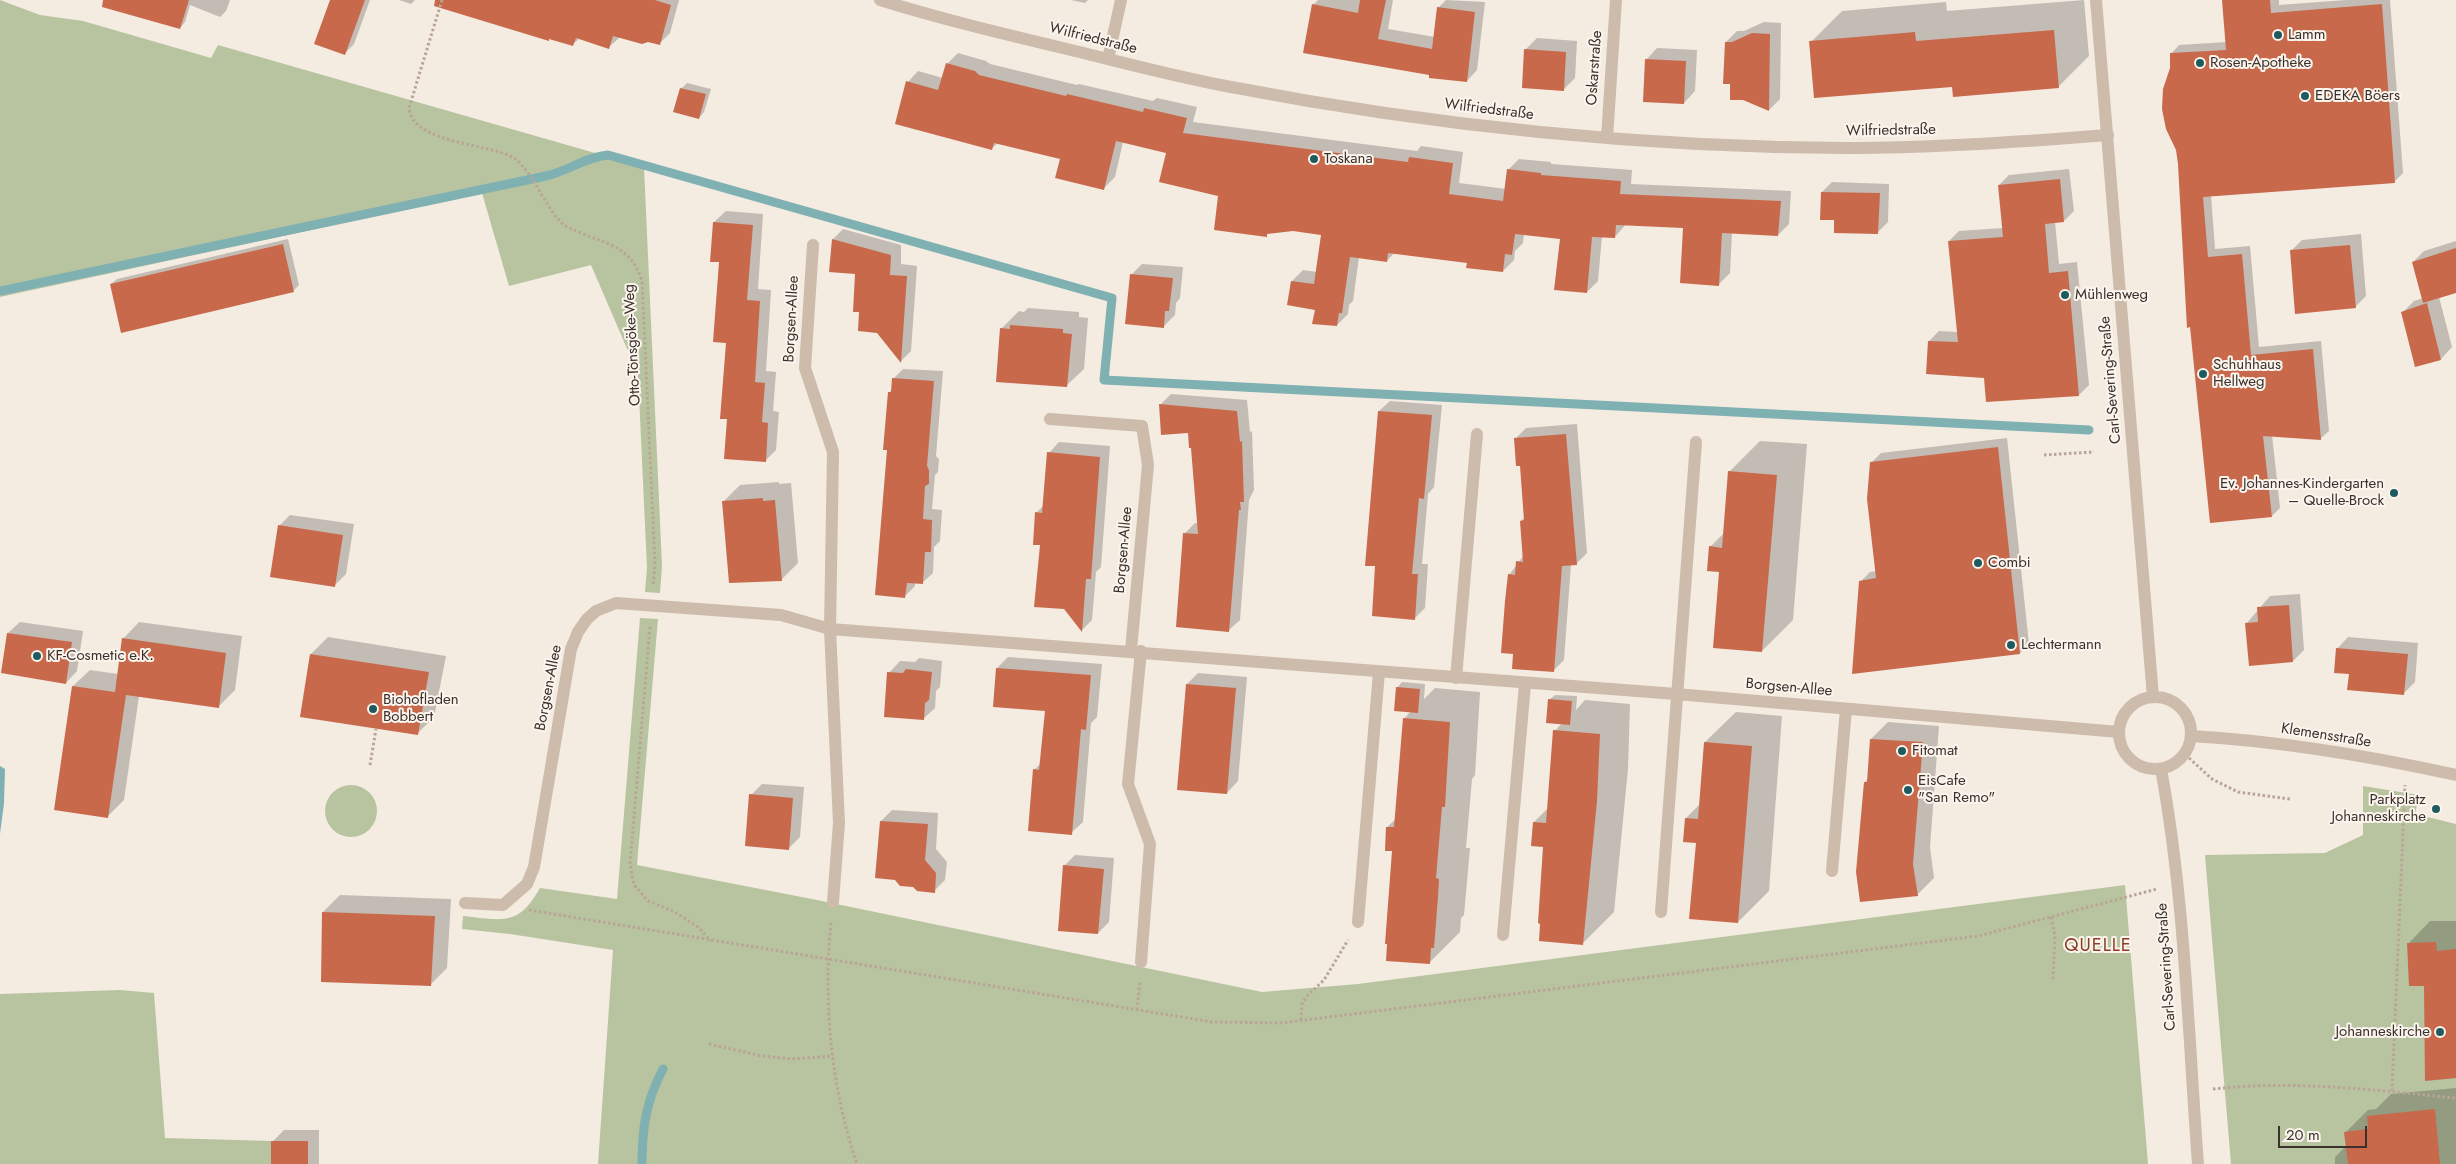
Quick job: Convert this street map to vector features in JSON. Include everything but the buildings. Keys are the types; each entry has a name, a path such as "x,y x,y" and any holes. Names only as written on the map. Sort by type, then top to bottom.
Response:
{"street":[{"name":"Wilfriedstraße","path":"880,0 930,16 1228,87 1391,114 1498,128 1607,138 1708,144 1847,148 1980,145 2108,135"},
{"path":"1108,59 1121,0"},
{"name":"Oskarstraße","path":"1607,138 1616,0"},
{"name":"Carl-Severing-Straße","path":"2096,0 2154,697"},
{"name":"Borgsen-Allee","path":"813,245 804,368 833,452 830,629 838,823 833,902"},
{"name":"Borgsen-Allee","path":"1050,419 1142,426 1148,465 1128,784 1150,844 1141,962"},
{"path":"1456,678 1477,434"},
{"path":"1661,912 1696,442"},
{"name":"Borgsen-Allee","path":"503,905 527,884 534,867 567,669 578,632 587,619 606,606 616,603 781,615 830,629 1136,651 1525,684 1676,694 2119,732"},
{"path":"1358,922 1379,672"},
{"path":"1503,935 1525,684"},
{"path":"2154,697 2166,699 2176,704 2185,713 2190,724 2191,736 2185,754 2170,766 2161,769 2140,766 2132,760 2125,752 2119,732 2126,712 2143,700 2154,697"},
{"path":"1832,870 1846,709"},
{"name":"Klemensstraße","path":"2191,736 2236,738 2409,765 2456,775"},
{"name":"Carl-Severing-Straße","path":"2161,769 2169,813 2177,883 2198,1164"},
{"path":"465,903 503,905"}],"path":[{"name":"Otto-Tönsgöke-Weg","path":"442,0 411,99 410,116 422,130 432,135 485,147 514,158 527,172 537,190 560,221 568,228 622,250 637,264 642,281 654,564 630,864 634,885 648,901 682,917 704,932 712,941"},
{"path":"2044,455 2094,452"},
{"path":"370,765 376,729"},
{"path":"2185,754 2212,779 2238,792 2290,799"},
{"path":"2392,1092 2403,798 2409,765"},
{"path":"503,905 1212,1022 1282,1023 1978,936 2177,883"},
{"path":"833,902 828,960 832,1056 844,1126 857,1164"},
{"path":"2051,917 2055,936 2054,979"},
{"path":"1302,1020 1302,1004 1307,996 1324,980 1358,922"},
{"path":"1137,1010 1141,962"},
{"path":"709,1044 770,1057 832,1056"},
{"path":"2192,1091 2258,1085 2343,1086 2456,1098"}],"green space":[{"path":"0,0 40,15 83,21 211,58 218,45 644,167 662,566 660,593 645,592 647,568 638,374 591,265 509,286 482,193 0,297"},
{"path":"640,618 658,619 637,865 817,900 1262,992 1358,984 2125,885 2148,1164 598,1164 613,950 510,934 462,929 463,916 499,919 517,915 532,901 540,888 617,899"},
{"path":"351,785 361,787 369,793 375,801 377,811 375,821 369,829 361,835 351,837 341,835 333,829 327,821 325,811 327,801 333,793 341,787"},
{"path":"2363,786 2419,795 2415,814 2456,824 2456,1164 2231,1164 2205,855 2325,853 2363,835"},
{"path":"120,990 154,993 165,1138 271,1141 271,1164 0,1164 0,994"}],"water":[{"path":"0,766 5,769 4,803 0,834"}],"waterway":[{"path":"0,291 546,176 592,158 608,155 1112,298 1104,380 2089,430"},
{"path":"642,1164 646,1115 663,1069"}],"place":[{"name":"Lamm","path":"2278,35"},
{"name":"Rosen-Apotheke","path":"2200,63"},
{"name":"EDEKA Böers","path":"2305,96"},
{"name":"Toskana","path":"1314,159"},
{"name":"Mühlenweg","path":"2065,295"},
{"name":"Schuhhaus Hellweg","path":"2203,374"},
{"name":"Ev. Johannes-Kindergarten – Quelle-Brock","path":"2394,493"},
{"name":"Combi","path":"1978,563"},
{"name":"Lechtermann","path":"2011,645"},
{"name":"KF-Cosmetic e.K.","path":"37,656"},
{"name":"Biohofladen Bobbert","path":"373,709"},
{"name":"Fitomat","path":"1902,751"},
{"name":"EisCafe \"San Remo\"","path":"1908,790"},
{"name":"Parkplatz Johanneskirche","path":"2436,809"},
{"name":"Johanneskirche","path":"2440,1032"}],"district":[{"name":"QUELLE","path":"2098,947"}]}
